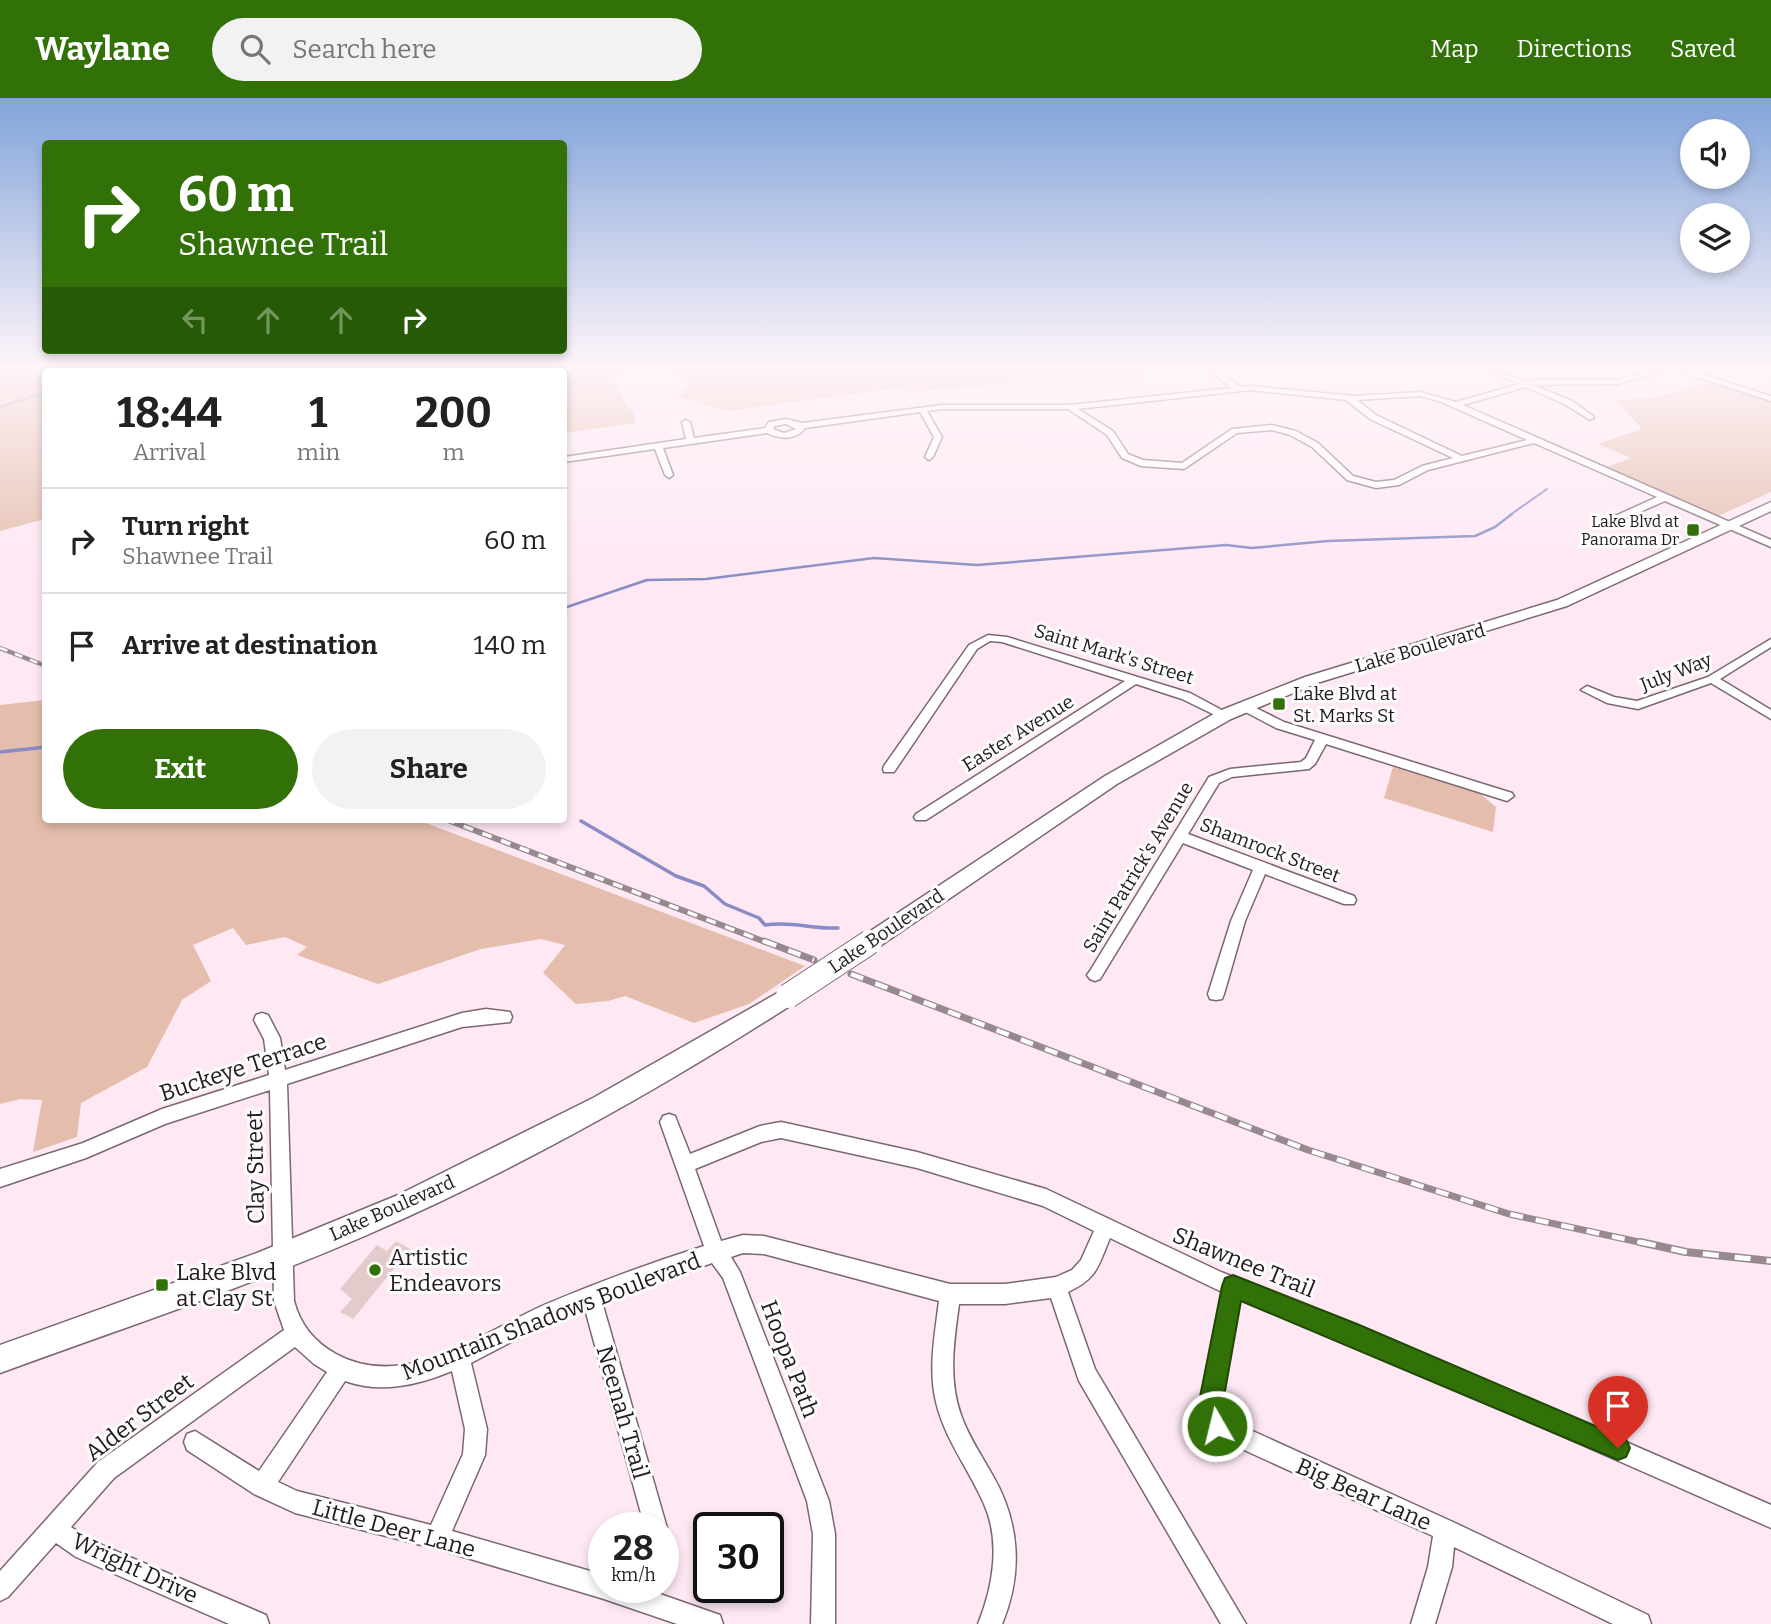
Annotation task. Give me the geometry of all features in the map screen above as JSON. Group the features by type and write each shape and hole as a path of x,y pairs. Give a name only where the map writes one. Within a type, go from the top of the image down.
{"main road":[{"name":"Lake Boulevard","path":"0,1359 281,1256 406,1204 517,1150 690,1057 788,996 1111,780 1224,715 1311,680 1539,611 1622,578 1771,506"}],"street":[{"path":"690,436 691,441"},
{"path":"567,460 725,436"},
{"path":"929,457 937,445 938,436"},
{"path":"1112,436 1125,456 1160,466 1184,466 1229,436"},
{"path":"1299,436 1322,450 1350,478 1368,484 1396,483 1425,468 1535,440"},
{"path":"1414,436 1461,459"},
{"path":"1526,436 1771,544"},
{"path":"658,446 669,475"},
{"path":"1607,523 1665,497"},
{"name":"Saint Mark's Street","path":"890,769 973,647 988,638 1003,639 1192,698 1224,715"},
{"name":"July Way","path":"1587,690 1611,700 1638,705 1712,679 1771,642"},
{"path":"1712,679 1771,715"},
{"name":"Easter Avenue","path":"921,817 1134,680"},
{"path":"1244,706 1280,726 1507,796"},
{"name":"Saint Patrick's Avenue","path":"1095,975 1214,780 1230,773 1304,766 1311,761 1322,739"},
{"name":"Shamrock Street","path":"1178,836 1349,900"},
{"path":"1216,994 1224,959 1261,868"},
{"name":"Buckeye Terrace","path":"0,1178 86,1150 162,1116 278,1078 462,1020 486,1016 504,1017"},
{"name":"Clay Street","path":"262,1020 272,1038 278,1078 281,1256"},
{"name":"Hoopa Path","path":"669,1122 716,1252 730,1272 818,1501 824,1534 823,1624"},
{"name":"Shawnee Trail","path":"685,1165 760,1134 782,1130 917,1160 1016,1187 1054,1201 1105,1228 1233,1286 1391,1350 1771,1517"},
{"path":"1105,1228 1088,1268 1079,1277 1057,1287 1086,1374 1234,1624"},
{"name":"Mountain Shadows Boulevard","path":"281,1256 284,1301 296,1334 305,1346 341,1371 371,1377 402,1377 459,1357 548,1313 716,1252 753,1243 950,1294 1005,1294 1057,1287"},
{"name":"Big Bear Lane","path":"1233,1286 1211,1402 1217,1426 1445,1530 1639,1624"},
{"path":"950,1294 944,1344 945,1398 953,1425 993,1499 1004,1546 1004,1574 989,1624"},
{"name":"Neenah Trail","path":"590,1297 651,1512"},
{"name":"Alder Street","path":"0,1589 106,1470 296,1334"},
{"path":"437,1538 466,1479 474,1455 476,1429 459,1357"},
{"path":"262,1486 341,1371"},
{"name":"Little Deer Lane","path":"195,1442 262,1486 295,1502 437,1538 588,1582"},
{"name":"Wright Drive","path":"53,1528 84,1549 257,1624"},
{"path":"1423,1624 1440,1567 1445,1530"},
{"name":"Little Deer Lane","path":"665,1603 711,1624"}],"shaded area":[{"path":"0,436 42,436 42,520 0,531"},
{"path":"1621,436 1771,436 1771,492 1718,516 1607,467 1631,458 1598,444"},
{"path":"42,700 42,823 426,823 805,966 749,1004 694,1023 625,996 608,1001 576,1004 543,973 565,945 541,939 481,949 378,984 297,955 307,947 285,937 246,945 233,928 193,945 211,981 182,1000 147,1067 81,1103 77,1137 33,1152 42,1100 20,1099 0,1104 0,705"},
{"path":"1393,767 1478,792 1496,807 1493,832 1384,798"}],"building":[{"name":"Artistic Endeavors","path":"396,1241 410,1249 353,1319 340,1312 352,1299 340,1289 377,1245 387,1251"}],"waterway":[{"path":"1510,515 1547,489"},
{"path":"567,607 647,580 706,579 874,558 977,565 1226,545 1252,548 1328,541 1475,536 1495,527 1512,514"},
{"path":"0,752 42,747"},
{"path":"581,821 676,876 704,886 725,904 759,918 765,925 838,928"}],"railway":[{"path":"0,648 42,664"},
{"path":"455,823 768,943"},
{"path":"764,941 814,960"},
{"path":"851,974 1308,1150 1509,1214 1648,1244"},
{"path":"1640,1242 1686,1252 1771,1261"}],"place":[{"name":"Lake Blvd at Panorama Dr","path":"1693,530"},
{"name":"Lake Blvd at St. Marks St","path":"1279,704"},
{"name":"Artistic Endeavors","path":"375,1270"},
{"name":"Lake Blvd at Clay St","path":"162,1285"}],"route":[{"path":"1217,1426 1212,1415 1211,1402 1233,1286 1349,1332 1618,1448"}]}
